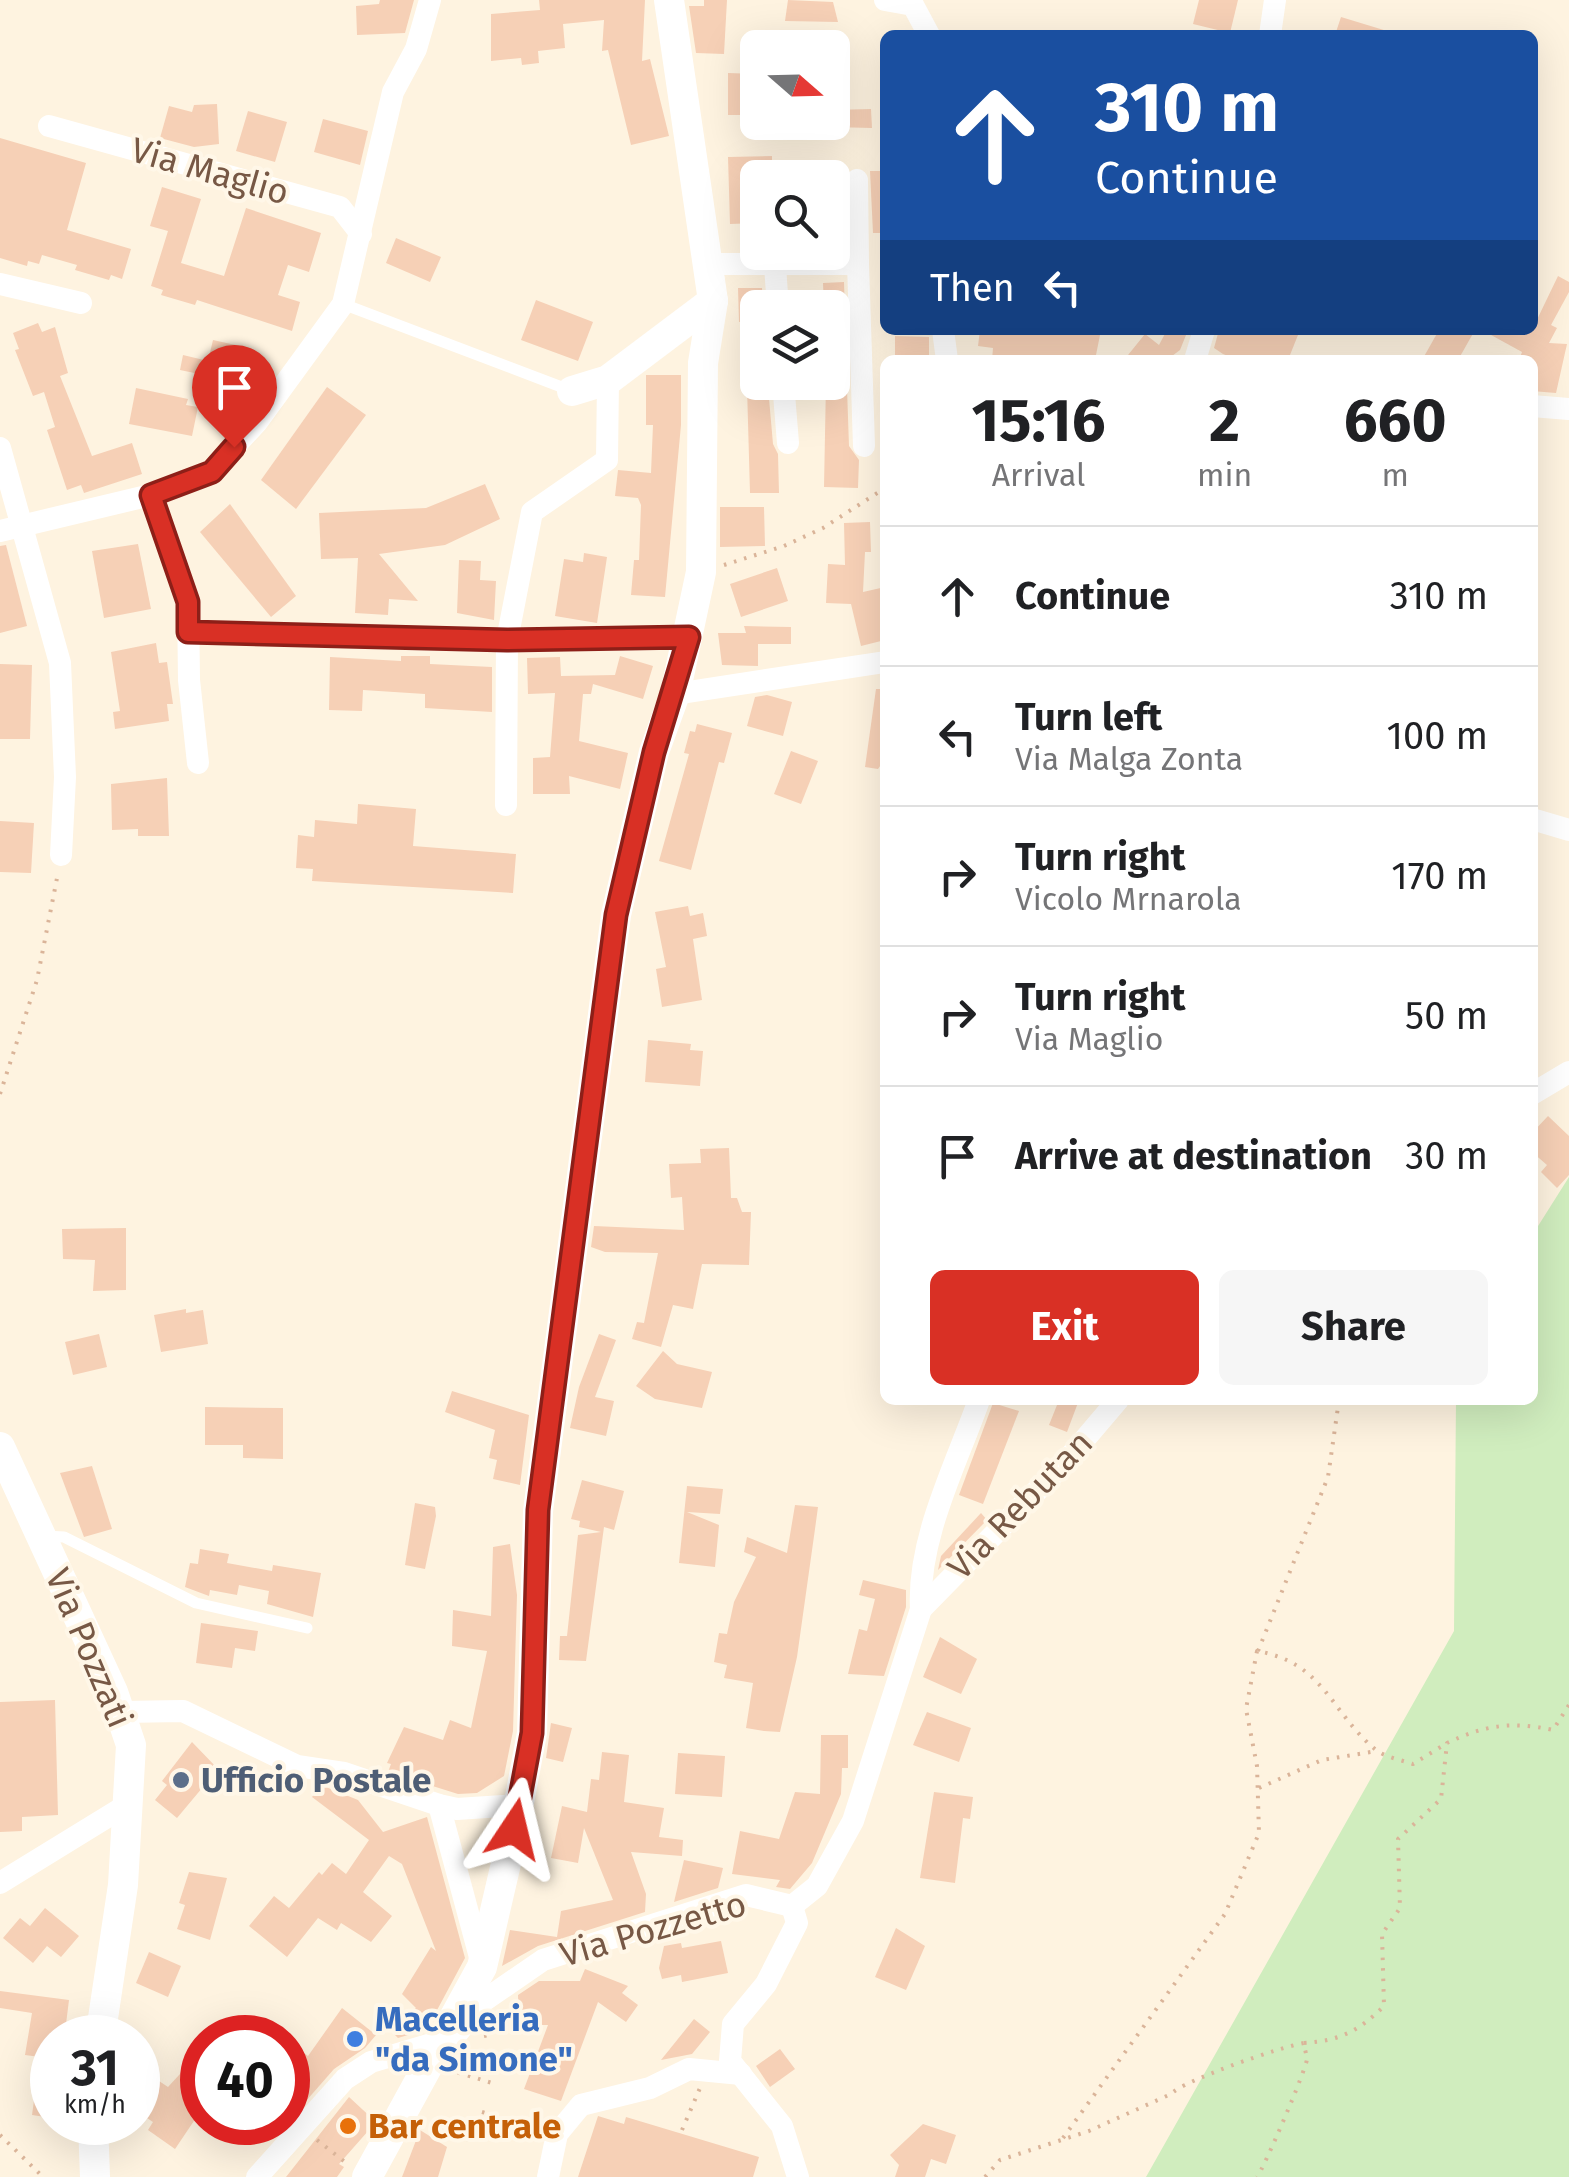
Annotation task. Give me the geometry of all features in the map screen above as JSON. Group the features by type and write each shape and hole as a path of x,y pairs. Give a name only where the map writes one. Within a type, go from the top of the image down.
{"street":[{"path":"0,531 151,495 212,472 256,422 343,304 394,92 416,49 430,0 445,0"},
{"path":"360,2172 417,2084 482,1966 532,1733 538,1510 616,915 654,752 675,694 701,572 703,363 713,300 669,0"},
{"path":"886,0 914,2 927,30"},
{"path":"1271,30 1275,0"},
{"name":"Via Maglio","path":"48,126 340,208 360,234"},
{"path":"856,180 864,446"},
{"path":"708,264 740,265"},
{"path":"850,264 858,264"},
{"path":"0,284 81,303"},
{"path":"572,391 608,380 713,300"},
{"path":"506,805 507,640 532,512 607,460 608,380"},
{"path":"785,400 788,443"},
{"path":"1538,406 1569,409"},
{"path":"0,448 60,662 65,778 60,855"},
{"path":"151,495 188,602 198,763"},
{"path":"188,632 507,640 689,637"},
{"path":"675,694 880,663"},
{"path":"1538,821 1569,830"},
{"path":"1538,1090 1569,1072"},
{"name":"Via Pozzetto","path":"417,2084 482,2002 543,1960 746,1895 792,1906 817,1886 853,1821 920,1609 919,1579 977,1405"},
{"name":"Via Rebutan","path":"920,1609 1067,1460 1114,1405"},
{"name":"Via Pozzati","path":"0,1447 121,1712 131,1745 130,1803 103,2015"},
{"path":"121,1712 183,1712 297,1766 344,1773 439,1806 457,1810 516,1805"},
{"path":"0,1883 130,1803"},
{"path":"439,1806 482,1966"},
{"path":"792,1906 797,1924 766,1984 733,2024 730,2061 782,2126 798,2177"},
{"path":"310,2118 345,2079 371,2062 438,2042"},
{"path":"548,2177 556,2134 581,2105 650,2088 689,2068 741,2074"},
{"path":"94,2145 95,2177"},
{"path":"257,2177 286,2145"}],"lane":[{"path":"343,304 572,391"},
{"path":"41,1536 64,1537 196,1602 307,1628"}],"path":[{"path":"701,572 784,546 823,528 880,491"},
{"path":"0,1094 37,980 60,855"},
{"path":"1063,2138 1225,1914 1259,1833 1258,1789 1246,1709 1258,1652 1328,1477 1338,1405"},
{"path":"1258,1652 1285,1656 1319,1681 1377,1751"},
{"path":"1258,1789 1322,1760 1377,1751 1412,1764 1447,1742 1488,1725 1521,1722 1554,1730 1569,1705"},
{"path":"985,2177 1000,2160 1088,2131 1172,2094 1178,2086 1200,2081 1268,2050 1331,2041 1362,2029 1384,2006 1382,1934 1400,1908 1398,1839 1441,1799 1447,1742"},
{"path":"1257,2177 1267,2164 1279,2122 1308,2058 1304,2044"},
{"path":"456,2072 492,2083"},
{"path":"682,2130 704,2081"},
{"path":"482,2112 556,2134"},
{"path":"436,2130 472,2141"},
{"path":"310,2135 360,2172"},
{"path":"0,2136 43,2177"}],"green space":[{"path":"1569,1177 1569,2177 1146,2177 1454,1631 1456,1405 1538,1405 1538,1226"}],"building":[{"path":"380,0 414,0 405,33 357,35 356,6 379,4"},
{"path":"539,0 645,0 642,61 650,59 669,136 631,145 608,50 602,51 604,20 563,24 565,48 538,51 539,63 522,65 521,58 491,61 491,14 540,10"},
{"path":"704,0 727,0 724,54 696,53 689,6 704,6"},
{"path":"788,0 833,2 838,22 785,21"},
{"path":"1199,0 1238,0 1231,30 1193,24"},
{"path":"1341,17 1384,30 1337,30"},
{"path":"728,73 740,73 740,115 728,115"},
{"path":"217,104 219,144 194,147 160,138 169,106 192,112 194,105"},
{"path":"871,109 872,128 850,127 850,110"},
{"path":"248,111 287,122 275,162 236,151"},
{"path":"323,119 368,131 360,165 314,152"},
{"path":"0,138 86,163 67,230 131,249 122,279 111,275 109,280 75,270 77,265 42,255 39,264 28,261 27,266 0,258"},
{"path":"772,156 772,160 740,160 740,224 730,224 728,157"},
{"path":"870,171 880,171 880,233 873,233"},
{"path":"162,187 201,199 181,263 224,276 246,208 321,233 309,272 288,265 278,295 300,302 292,331 197,300 195,305 161,295 163,290 151,286 168,231 150,226"},
{"path":"396,238 441,257 430,282 386,263"},
{"path":"1558,276 1569,282 1569,292 1551,325 1557,328 1549,343 1567,344 1556,393 1538,392 1538,355 1521,355 1522,352 1491,335 1538,335 1538,318"},
{"path":"844,282 844,290 823,290 823,283"},
{"path":"738,288 762,288 740,290 739,322"},
{"path":"536,300 593,322 578,361 521,340"},
{"path":"38,323 42,332 55,327 68,373 60,376 92,456 132,443 142,474 84,493 81,485 67,490 47,430 55,427 44,392 33,396 15,350 19,349 13,333"},
{"path":"979,335 1100,335 1096,355 992,355 993,348 978,346"},
{"path":"1144,335 1159,345 1164,335 1186,335 1173,355 1128,355"},
{"path":"1218,335 1298,335 1290,355 1226,355 1214,348"},
{"path":"1436,335 1472,335 1461,355 1425,355"},
{"path":"895,336 929,337 929,355 895,355"},
{"path":"213,340 249,348 242,383 180,370 183,355 208,361"},
{"path":"646,375 681,375 681,425 665,597 631,595 634,560 639,560 641,505 638,498 615,496 618,470 651,473 653,425 646,425"},
{"path":"327,387 366,415 296,509 261,480"},
{"path":"136,388 188,399 186,405 198,407 192,436 129,424"},
{"path":"747,400 769,400 773,444 778,454 779,493 750,493"},
{"path":"826,400 847,400 849,446 859,460 858,488 824,487"},
{"path":"485,484 500,519 445,545 379,554 418,601 389,599 388,615 355,613 358,558 321,559 319,513 426,508"},
{"path":"230,504 296,596 271,617 200,532"},
{"path":"720,507 764,507 765,546 720,547"},
{"path":"870,522 871,552 865,552 863,592 880,588 880,641 861,646 851,604 826,603 828,564 845,565 844,523"},
{"path":"138,544 151,609 104,618 92,551"},
{"path":"6,545 27,626 0,633 0,546"},
{"path":"584,553 607,557 597,623 555,616 564,559 583,562"},
{"path":"459,560 481,561 480,580 496,581 494,620 457,613"},
{"path":"777,568 788,601 741,617 730,584"},
{"path":"744,626 791,627 791,644 758,644 758,666 722,665 718,633 746,633"},
{"path":"156,643 159,663 167,662 173,704 167,704 169,721 115,729 113,712 120,711 111,652"},
{"path":"401,656 430,656 430,664 492,667 492,712 425,708 425,694 363,690 362,711 329,710 330,657 401,661"},
{"path":"620,656 653,666 643,699 593,684 591,694 583,694 579,741 628,753 620,789 569,776 570,794 533,794 533,758 550,757 555,693 528,694 527,658 560,657 561,676 615,675"},
{"path":"0,664 32,665 30,739 0,739"},
{"path":"876,689 880,689 880,766 865,767"},
{"path":"767,695 792,702 783,736 747,726 755,697"},
{"path":"697,724 732,733 724,763 719,762 691,870 659,861 689,754 684,753 690,731 695,732"},
{"path":"791,751 818,761 801,804 774,794"},
{"path":"167,778 169,836 138,836 138,829 112,830 111,784"},
{"path":"358,804 416,809 413,846 516,854 513,893 312,881 313,869 296,868 298,835 314,837 315,820 357,824"},
{"path":"0,821 34,823 31,873 0,872"},
{"path":"688,906 690,916 703,913 707,936 693,939 702,1000 662,1007 656,969 666,967 655,912"},
{"path":"648,1040 691,1044 690,1050 703,1051 700,1086 645,1082"},
{"path":"1548,1116 1569,1136 1569,1175 1557,1188 1541,1172 1547,1165 1538,1157 1538,1127"},
{"path":"729,1148 731,1198 737,1198 742,1212 751,1212 749,1265 702,1264 693,1309 673,1305 661,1347 632,1339 637,1322 644,1323 658,1253 605,1252 591,1247 594,1226 684,1230 682,1197 671,1198 669,1164 701,1163 700,1149"},
{"path":"126,1228 126,1290 93,1291 95,1260 63,1259 62,1229"},
{"path":"186,1309 186,1313 203,1310 208,1344 161,1352 154,1315"},
{"path":"99,1334 107,1367 73,1375 65,1342"},
{"path":"599,1334 616,1340 595,1397 614,1401 606,1436 570,1428 579,1387"},
{"path":"663,1351 677,1364 712,1372 702,1408 655,1399 636,1386"},
{"path":"452,1391 529,1415 520,1485 493,1479 497,1460 489,1458 495,1430 445,1412"},
{"path":"992,1405 1019,1411 983,1504 959,1495"},
{"path":"1057,1405 1077,1405 1067,1432 1049,1425"},
{"path":"205,1407 283,1408 283,1459 243,1458 243,1445 205,1445"},
{"path":"92,1466 112,1529 84,1537 60,1473"},
{"path":"582,1480 624,1491 614,1530 604,1527 586,1661 559,1660 560,1636 567,1636 578,1535 601,1532 579,1527 580,1521 571,1519"},
{"path":"687,1486 723,1489 720,1514 687,1512 719,1525 715,1567 679,1563"},
{"path":"415,1503 435,1507 425,1569 405,1565"},
{"path":"795,1505 818,1507 797,1657 780,1732 746,1728 753,1683 724,1678 727,1665 714,1662 719,1633 727,1634 734,1602 756,1557 744,1552 747,1537 787,1553"},
{"path":"981,1513 987,1520 938,1570 941,1556"},
{"path":"510,1544 517,1595 513,1731 504,1776 477,1793 458,1794 388,1772 391,1764 387,1763 404,1727 443,1740 450,1720 471,1728 487,1651 452,1646 453,1610 491,1616 493,1547"},
{"path":"200,1549 229,1554 227,1563 272,1571 273,1565 321,1573 313,1617 267,1604 269,1591 239,1585 237,1595 210,1590 209,1596 185,1587 190,1563 198,1564"},
{"path":"863,1580 906,1590 906,1607 884,1676 848,1674 859,1629 867,1631 875,1599 859,1595"},
{"path":"201,1623 258,1631 255,1651 235,1648 232,1668 196,1663"},
{"path":"940,1637 977,1659 961,1694 923,1677"},
{"path":"55,1700 58,1815 22,1817 22,1831 0,1832 0,1702"},
{"path":"927,1712 971,1728 959,1762 913,1745"},
{"path":"551,1723 572,1728 563,1762 546,1758"},
{"path":"821,1735 848,1735 848,1768 842,1768 841,1794 812,1863 790,1889 776,1887 780,1880 732,1874 740,1831 779,1839 795,1792 820,1794"},
{"name":"Ufficio Postale","path":"192,1742 218,1769 177,1818 155,1800 167,1785 162,1781"},
{"path":"602,1752 629,1755 624,1802 664,1808 659,1837 683,1840 682,1856 631,1852 646,1894 645,1912 538,1946 502,1966 510,1930 557,1937 561,1911 613,1900 584,1828 578,1863 551,1858 562,1806 587,1812 591,1779 599,1780"},
{"path":"678,1753 725,1756 722,1797 675,1794"},
{"path":"321,1785 358,1800 383,1832 427,1817 465,1958 436,2012 408,2035 398,2038 390,2030 416,2008 402,1994 431,1947 436,1951 402,1864 389,1856 363,1892 392,1916 371,1942 341,1923 337,1930 318,1918 287,1957 249,1926 274,1896 289,1908 319,1872 322,1875 332,1863 346,1874 369,1840 312,1797"},
{"path":"934,1792 973,1797 970,1819 963,1818 955,1883 920,1878"},
{"path":"684,1860 723,1868 718,1888 674,1902"},
{"path":"189,1872 227,1878 210,1940 177,1929 185,1905 179,1903"},
{"path":"45,1908 79,1936 61,1957 47,1946 33,1963 3,1938 20,1918 30,1926"},
{"path":"896,1928 925,1946 906,1990 875,1977"},
{"path":"721,1941 728,1973 682,1982 681,1975 662,1979 659,1968 664,1946 681,1943 682,1948"},
{"path":"149,1952 181,1966 168,1997 136,1983"},
{"path":"585,1969 628,1986 622,1993 638,2005 626,2022 598,2002 561,2101 524,2089 548,2025 519,2025 518,1995 539,1981 580,1981"},
{"path":"0,1991 69,2000 67,2015 32,2015 0,2008"},
{"path":"342,2008 376,2035 365,2048 334,2069 310,2096 310,2053"},
{"path":"694,2019 710,2032 692,2054 661,2060"},
{"path":"30,2025 30,2056 25,2055"},
{"path":"780,2049 795,2069 770,2087 756,2066"},
{"path":"180,2074 180,2142 175,2149 160,2138 160,2082 168,2087"},
{"path":"349,2097 376,2122 339,2164 344,2167 337,2177 286,2177"},
{"path":"598,2116 624,2124 626,2117 759,2157 753,2177 578,2177"},
{"path":"923,2124 956,2135 946,2164 931,2159 925,2177 895,2177 899,2165 890,2155"},
{"path":"420,2130 447,2147 438,2177 402,2177"}],"place":[{"name":"Ufficio Postale","path":"181,1780"},
{"name":"Macelleria \"da Simone\"","path":"355,2039"},
{"name":"Bar centrale","path":"348,2126"}],"route":[{"path":"234,447 212,472 151,495 188,602 188,632 507,640 689,637 675,694 654,752 616,915 538,1510 532,1733 514,1829"}]}
